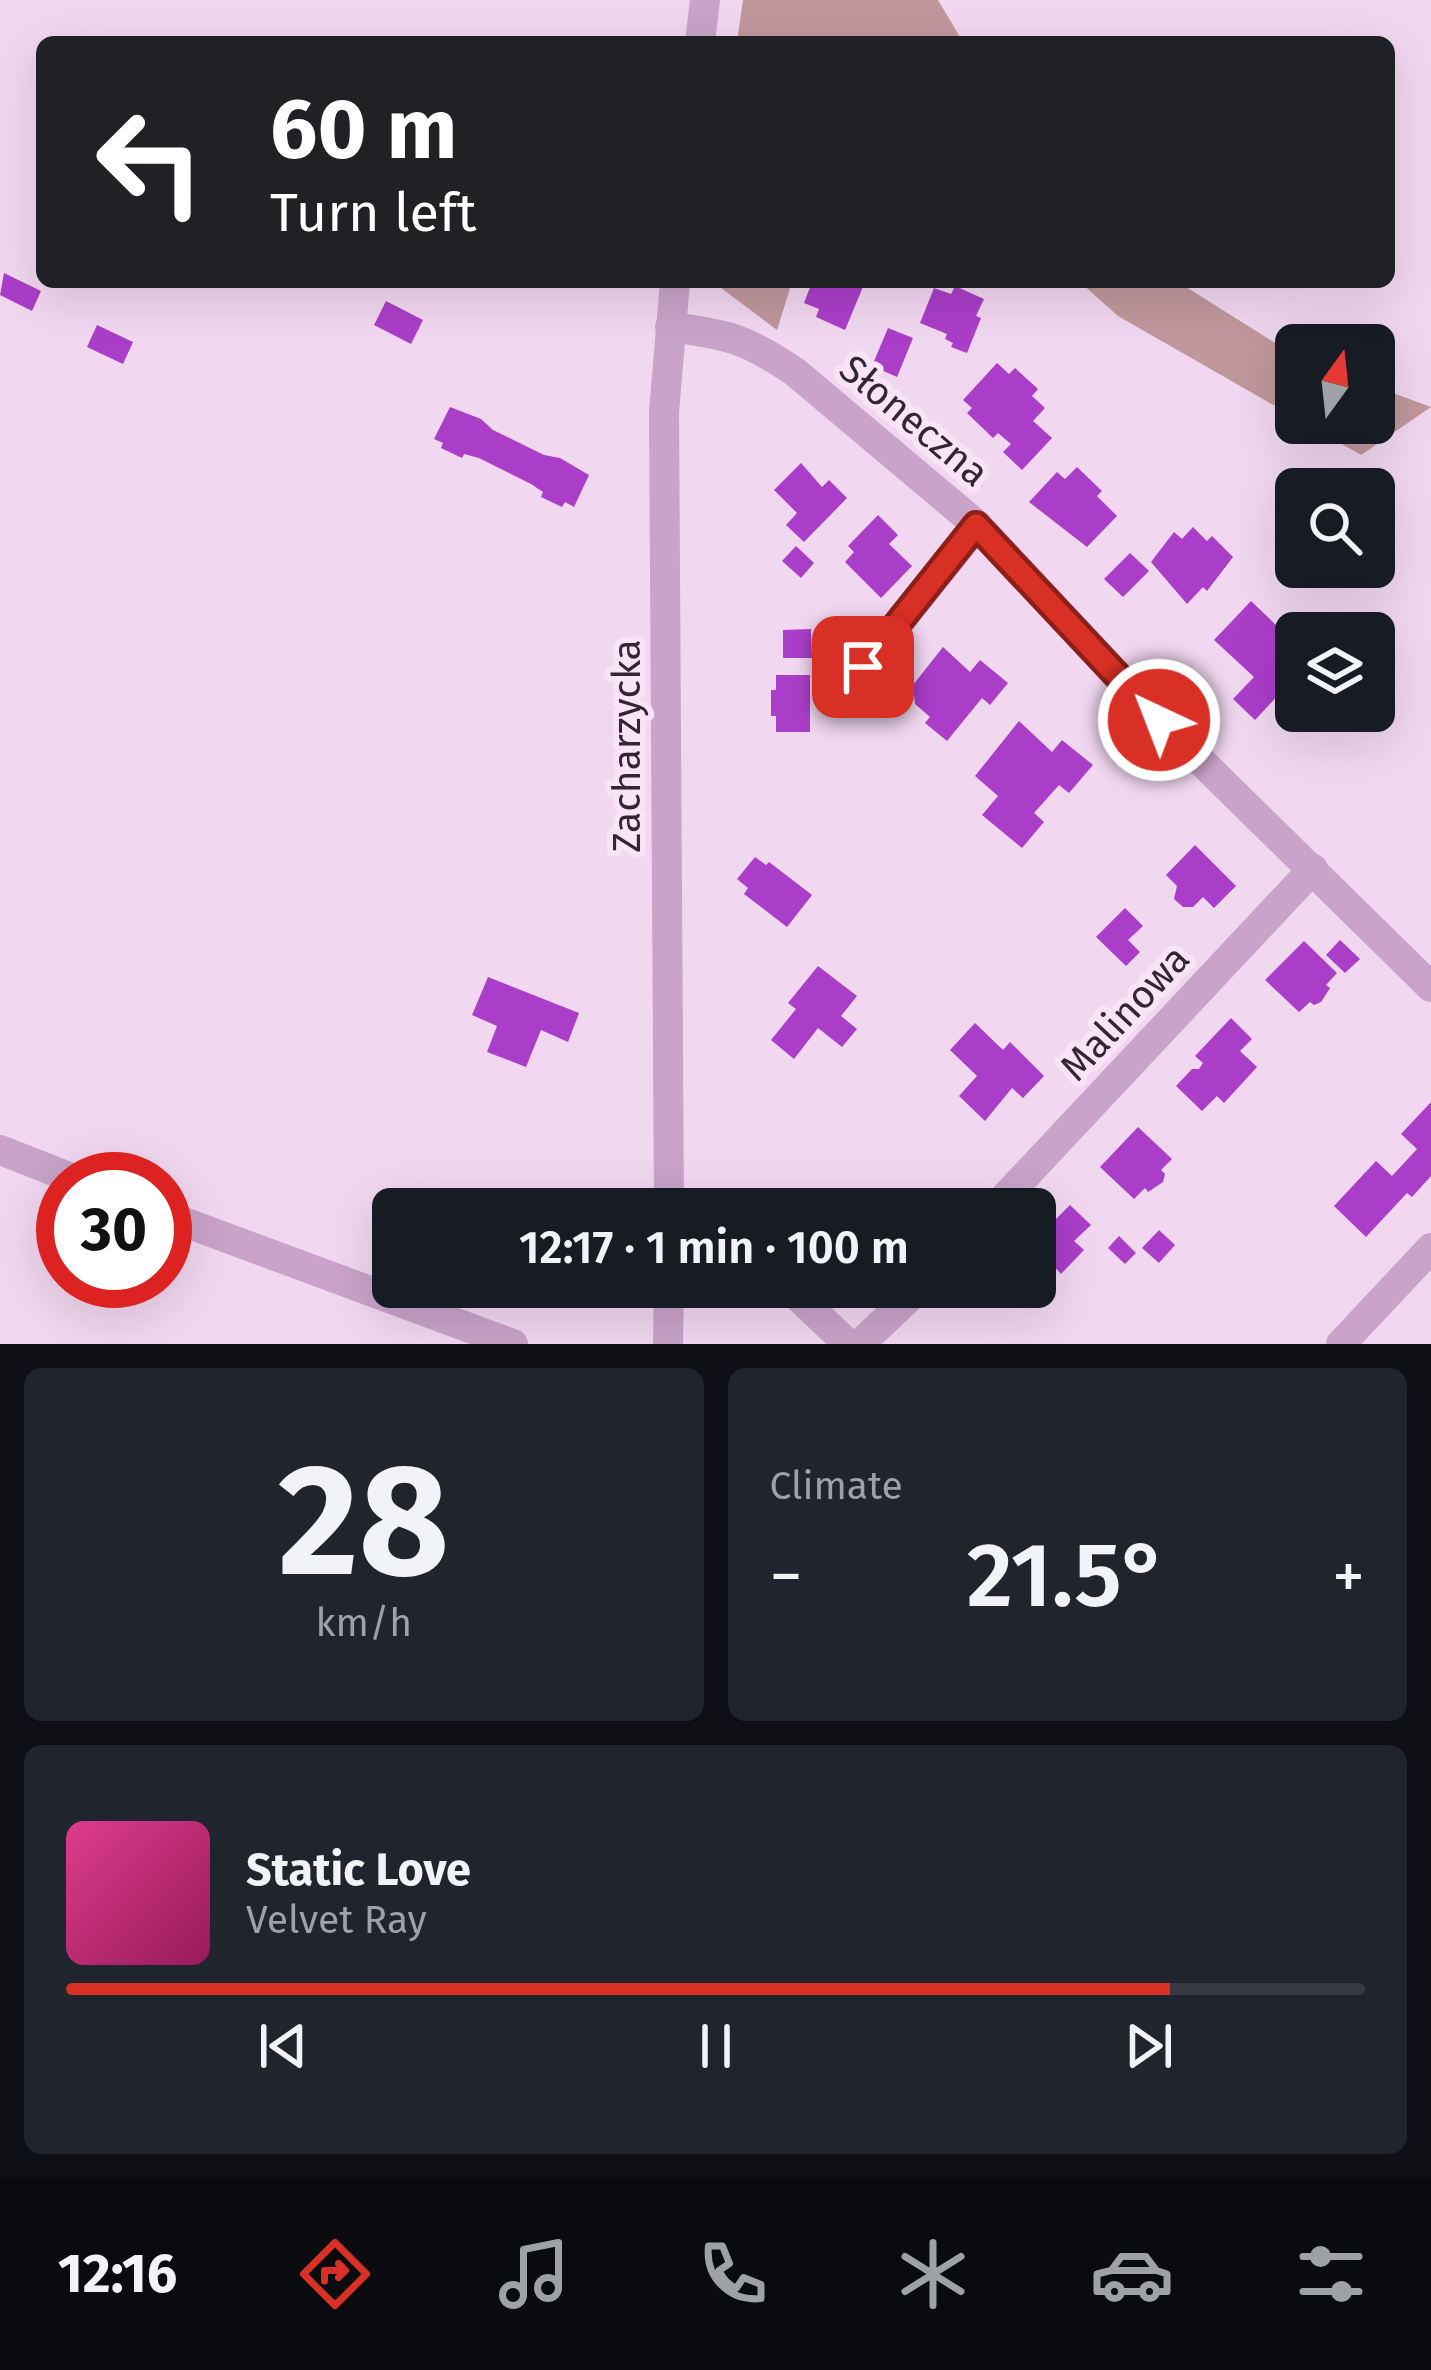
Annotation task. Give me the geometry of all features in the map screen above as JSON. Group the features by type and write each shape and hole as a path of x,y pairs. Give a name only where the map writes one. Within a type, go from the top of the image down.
{"street":[{"path":"701,36 705,0"},
{"name":"Zacharzycka","path":"669,1188 664,412 674,288"},
{"name":"Słoneczna","path":"670,327 740,338 765,351 976,525 1159,720 1431,987"},
{"path":"863,667 976,525"},
{"name":"Malinowa","path":"1014,1188 1313,869"},
{"path":"0,1150 36,1164"},
{"path":"192,1225 513,1344"},
{"path":"1341,1344 1431,1248"},
{"path":"668,1344 669,1308"},
{"path":"810,1308 848,1344"},
{"path":"860,1344 898,1308"}],"shaded area":[{"path":"743,0 938,0 959,36 738,36"},
{"path":"721,288 790,288 777,330"},
{"path":"1087,288 1188,288 1275,343 1275,406 1118,316"},
{"path":"1395,394 1431,407 1395,432"},
{"path":"1342,444 1377,444 1361,455"}],"building":[{"path":"4,273 41,291 32,311 0,295"},
{"path":"810,288 862,288 845,330 816,317 819,309 804,303"},
{"path":"934,288 951,294 959,288 984,299 967,353 951,347 947,334 920,323"},
{"path":"386,301 423,320 411,344 374,325"},
{"path":"97,325 133,342 123,364 87,347"},
{"path":"888,328 913,338 897,377 872,366"},
{"path":"997,363 1009,374 1015,368 1038,389 1032,396 1045,408 1033,421 1052,438 1022,470 1003,452 1011,444 998,433 993,438 967,413 972,408 963,400"},
{"path":"450,407 589,475 574,507 541,497 543,492 531,484 479,458 464,454 462,458 441,448 443,443 434,439"},
{"path":"801,463 822,487 829,480 847,498 804,542 786,525 797,513 774,490"},
{"path":"1077,467 1102,491 1097,496 1117,516 1087,547 1029,502 1057,472 1065,479"},
{"path":"878,515 898,535 889,544 912,566 881,598 845,562 854,552 848,546"},
{"path":"1193,527 1207,541 1212,536 1233,557 1207,591 1203,587 1187,604 1151,562 1174,532 1182,539"},
{"path":"796,546 814,563 801,578 782,561"},
{"path":"1130,553 1149,571 1123,597 1104,579"},
{"path":"1251,601 1275,624 1275,699 1255,720 1233,699 1254,677 1214,640"},
{"path":"811,629 812,658 783,658 783,630"},
{"path":"943,647 970,672 980,660 1008,683 990,705 982,698 947,741 925,723 930,717 915,704 913,685"},
{"path":"776,675 810,675 810,732 776,732 771,690 776,690"},
{"path":"1019,721 1052,752 1062,740 1093,765 1069,793 1059,785 1034,813 1044,822 1022,848 982,815 998,796 975,776"},
{"path":"1195,845 1236,886 1214,908 1203,897 1193,907 1183,907 1174,899 1177,886 1166,875"},
{"path":"755,857 766,865 769,862 812,895 787,927 744,894 748,888 737,879"},
{"path":"1125,908 1143,926 1128,940 1140,952 1126,966 1096,937"},
{"path":"1340,940 1360,959 1345,973 1326,955"},
{"path":"1304,941 1337,973 1326,985 1330,988 1321,1002 1310,1002 1299,1012 1265,980"},
{"path":"818,966 857,996 841,1016 857,1029 842,1047 818,1028 794,1059 771,1040 796,1009 788,1003"},
{"path":"488,977 579,1013 568,1042 541,1030 526,1067 487,1052 497,1026 472,1015"},
{"path":"1231,1018 1252,1039 1240,1051 1257,1067 1224,1103 1217,1096 1202,1111 1176,1086 1192,1069 1199,1069 1203,1063 1195,1056"},
{"path":"975,1023 1003,1050 1010,1042 1044,1076 1023,1098 1012,1088 985,1121 959,1096 977,1076 950,1050"},
{"path":"1431,1102 1431,1176 1412,1197 1407,1193 1366,1237 1334,1206 1376,1161 1392,1176 1417,1149 1401,1134"},
{"path":"1138,1127 1172,1159 1161,1170 1163,1182 1148,1192 1145,1188 1134,1199 1100,1167"},
{"path":"1070,1205 1091,1225 1074,1241 1084,1250 1061,1274 1056,1268 1056,1219"},
{"path":"1159,1230 1175,1245 1159,1263 1142,1248"},
{"path":"1119,1236 1136,1253 1125,1264 1108,1248"}],"route":[{"path":"863,667 976,525 1159,720"}]}
